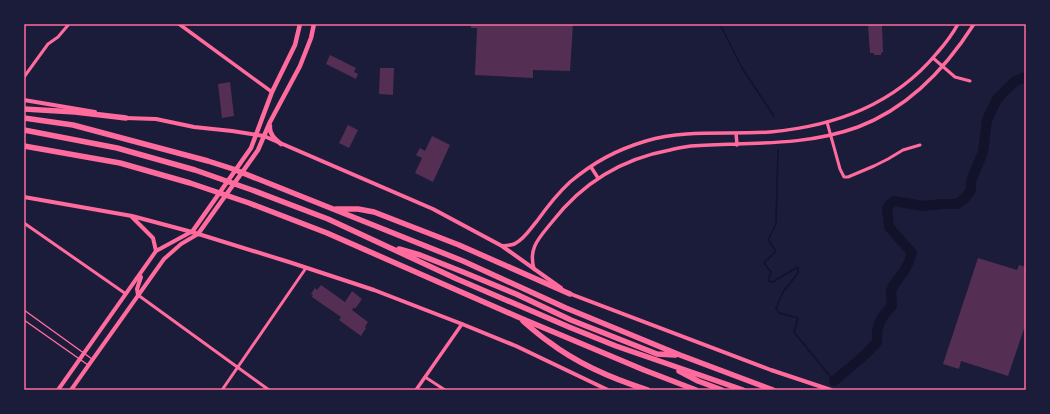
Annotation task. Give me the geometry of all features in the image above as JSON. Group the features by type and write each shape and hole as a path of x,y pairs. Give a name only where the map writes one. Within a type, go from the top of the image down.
{"highway":[{"path":"24,109 75,112 126,118"},
{"path":"24,118 73,125 208,161 233,170 464,261 566,308 680,355 773,390"},
{"path":"24,130 117,148 195,170 252,190 328,219 457,279 569,327 663,363 743,390"},
{"path":"24,146 120,163 190,182 255,205 320,230 644,370 696,390"},
{"path":"333,209 358,209 374,212 460,245 570,294"},
{"path":"384,245 420,255 516,294 570,320 657,354 680,355"},
{"path":"518,316 549,343 571,356 604,374 648,390"},
{"path":"663,363 698,381 722,390"}],"main road":[{"path":"58,390 156,251 193,231 251,148 272,92 294,45 300,24"},
{"path":"71,390 166,256 181,244 199,233 258,150 270,122 300,66 311,38 314,24"},
{"path":"24,100 126,118 156,119 194,127 264,136 433,209 502,246 570,294 771,370 831,390"},
{"path":"270,122 270,132 281,144"},
{"path":"24,197 132,216 193,231 374,290 462,324 541,357 608,390"},
{"path":"132,216 153,238 156,251"},
{"path":"138,295 137,289 143,271"}],"street":[{"path":"24,77 48,44 58,37 69,24"},
{"path":"179,24 272,92"},
{"path":"502,246 515,244 523,238 558,194 571,182 601,160 622,149 660,137 710,133 770,132 827,122 852,114 882,101 918,75 947,42 958,24"},
{"path":"535,270 531,260 532,251 536,242 569,201 598,178 632,160 690,146 785,143 831,134 859,126 898,106 923,86 942,67 974,24"},
{"path":"933,58 955,77 970,81"},
{"path":"827,122 840,170 844,177 848,177 874,166 903,150 920,145"},
{"path":"736,133 736,145"},
{"path":"591,167 598,178"},
{"path":"24,223 126,294"},
{"path":"222,390 306,268"},
{"path":"138,295 270,390"},
{"path":"416,390 462,324"},
{"path":"425,377 445,390"}],"lane":[{"path":"24,310 93,359"},
{"path":"24,320 88,365"}],"building":[{"path":"471,24 573,24 570,71 533,70 533,78 475,75 477,28 471,28"},
{"path":"868,24 882,24 883,52 881,55 874,55 874,53 870,53"},
{"path":"330,55 356,68 354,72 358,74 356,79 326,64"},
{"path":"380,68 394,68 393,95 379,94"},
{"path":"230,82 234,116 222,118 218,84"},
{"path":"348,125 358,130 349,148 339,143"},
{"path":"432,136 450,145 433,182 415,173 422,158 416,155 420,148 425,151"},
{"path":"978,258 1017,270 1019,265 1026,267 1026,323 1008,376 961,361 959,369 943,364"},
{"path":"321,285 345,302 352,291 362,299 355,309 354,307 352,310 368,322 361,336 339,320 341,317 312,297 313,295 311,294 315,288 317,290"}],"waterway":[{"path":"720,24 742,68 774,116"},
{"path":"834,381 865,355 877,342 877,332 880,322 884,314 892,306 891,291 909,262 912,253 889,227 887,209 889,205 894,201 923,206 957,204 965,198 971,190 971,181 983,152 987,120 997,99 1015,81 1026,77"},
{"path":"778,150 776,224 768,240 776,251 764,263 771,272 768,281 772,282 798,267 798,273 783,292 776,308 779,313 798,318 794,332 834,381"}]}
